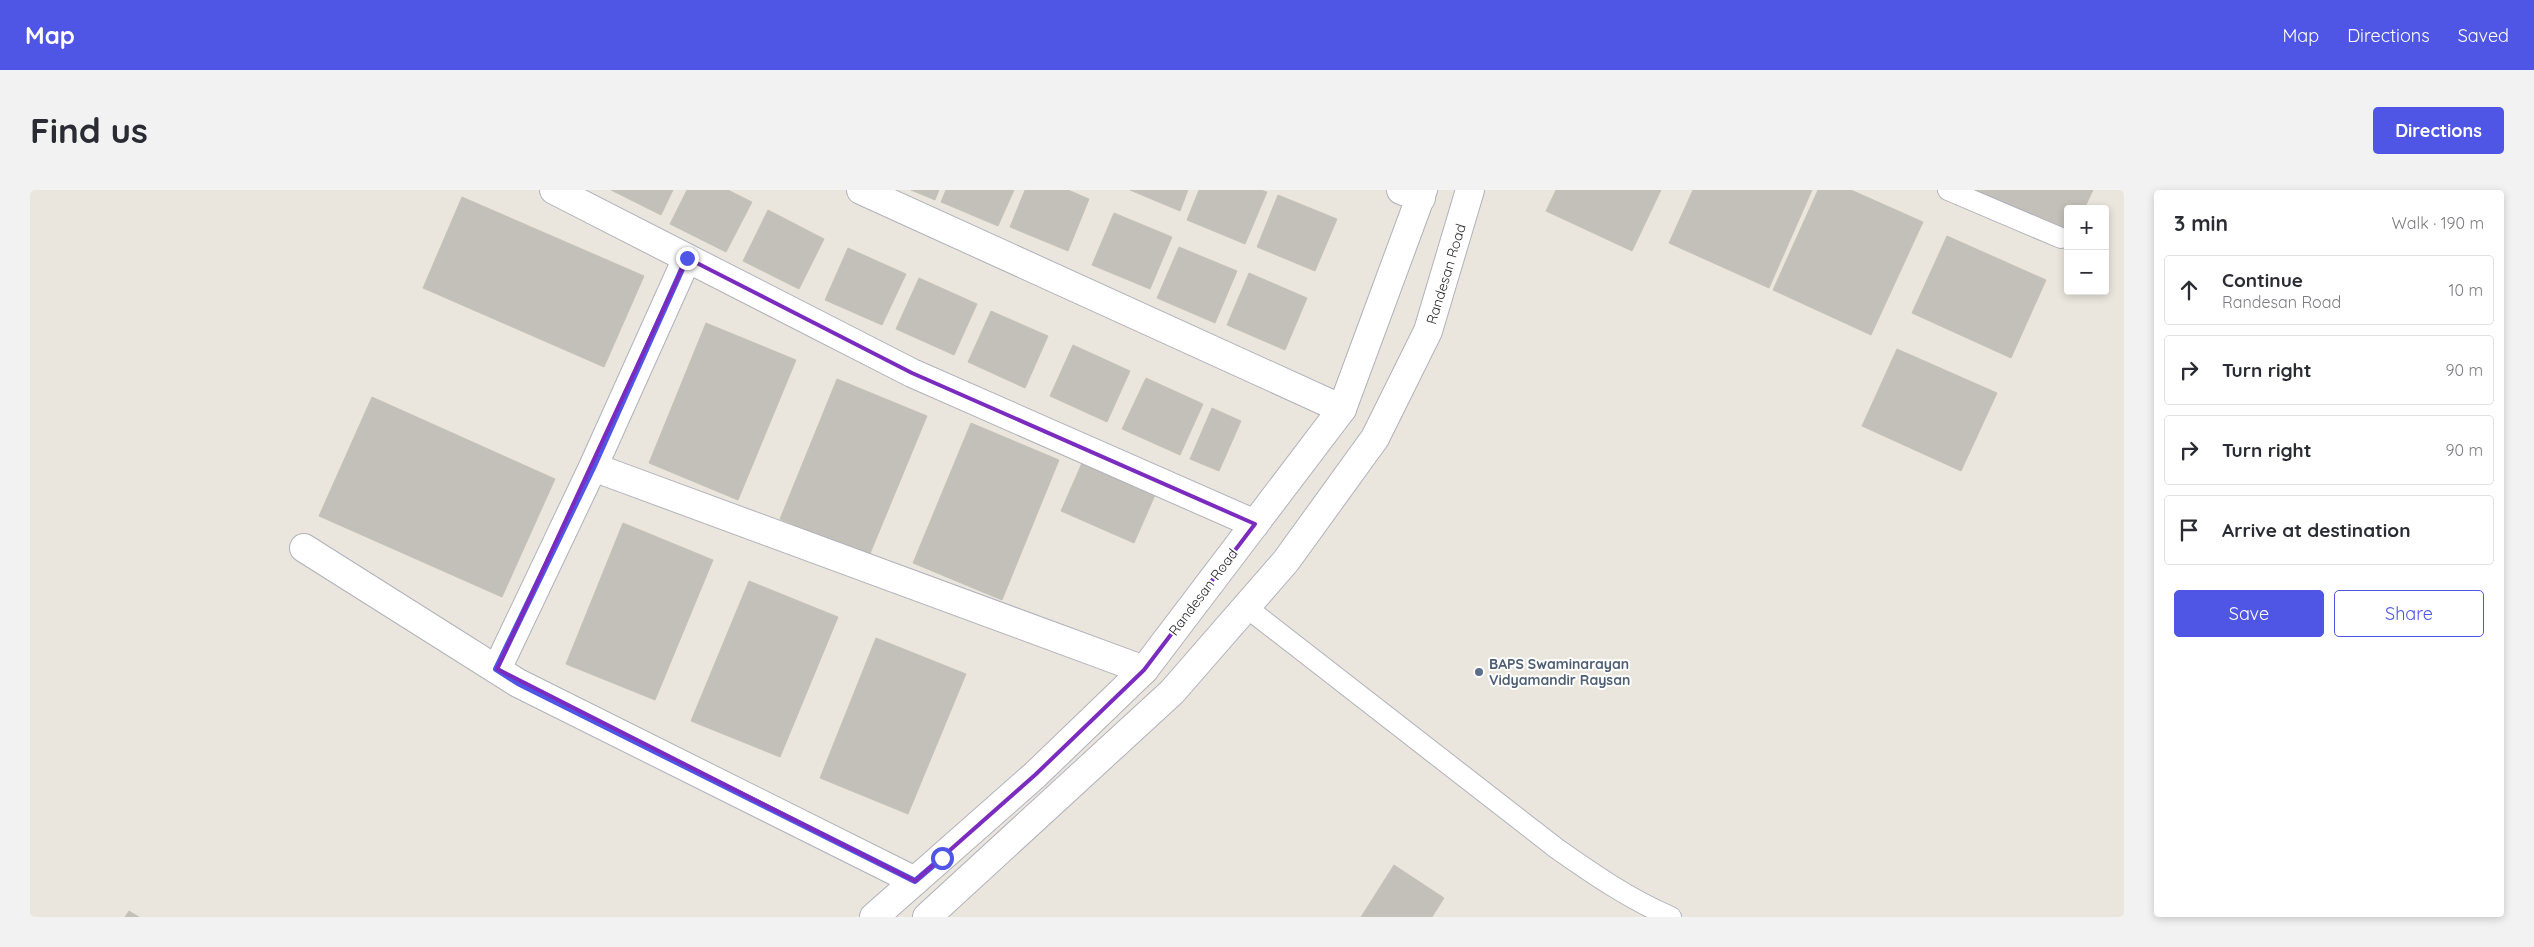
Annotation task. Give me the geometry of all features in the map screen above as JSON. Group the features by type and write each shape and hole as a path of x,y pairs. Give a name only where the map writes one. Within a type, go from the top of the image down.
{"street":[{"path":"554,190 912,373 1255,524"},
{"name":"Randesan Road","path":"927,917 1172,692 1286,561 1375,438 1428,331 1470,190"},
{"path":"873,193 1342,409"},
{"name":"Randesan Road","path":"874,917 1035,775 1144,670 1342,409 1415,193"},
{"path":"496,669 593,468 687,258"},
{"path":"593,468 1144,670"},
{"path":"304,548 518,683 915,881"}],"lane":[{"path":"1948,190 2061,238"},
{"path":"1246,607 1556,848 1605,882 1645,906 1671,917"}],"highlighted area":[{"path":"687,258 912,373 1255,524 1144,670 1035,775 915,881 497,669"}],"building":[{"path":"611,190 673,190 661,215"},
{"path":"687,190 728,190 752,202 726,252 670,224"},
{"path":"911,190 939,190 935,200"},
{"path":"946,190 1014,190 998,226 941,202"},
{"path":"1025,190 1068,190 1089,199 1068,251 1010,227"},
{"path":"1130,190 1188,190 1180,211"},
{"path":"1199,190 1261,190 1267,192 1245,244 1187,220"},
{"path":"1556,190 1661,190 1632,251 1546,211"},
{"path":"1693,190 1812,190 1769,288 1669,243"},
{"path":"1818,190 1851,190 1923,222 1871,335 1773,290"},
{"path":"1973,190 2093,190 2086,205 2064,205 2064,233"},
{"path":"1278,195 1337,219 1315,271 1257,247"},
{"path":"462,197 644,276 604,367 423,288"},
{"path":"768,210 824,239 799,289 743,261"},
{"path":"1114,213 1172,237 1150,289 1092,265"},
{"path":"1947,236 2046,280 2011,358 1912,313"},
{"path":"1179,247 1237,271 1215,323 1157,298"},
{"path":"848,248 906,274 882,325 825,300"},
{"path":"1249,273 1307,298 1285,350 1227,325"},
{"path":"919,278 977,304 954,355 896,329"},
{"path":"991,311 1048,336 1025,388 968,362"},
{"path":"706,323 796,360 738,500 649,463"},
{"path":"1073,345 1130,371 1107,422 1050,396"},
{"path":"1897,349 1997,393 1961,471 1862,426"},
{"path":"1146,378 1203,404 1180,455 1122,429"},
{"path":"837,379 927,416 869,556 780,519"},
{"path":"372,397 555,479 502,597 319,516"},
{"path":"1212,408 1241,421 1219,471 1190,459"},
{"path":"971,423 1059,460 1002,600 913,563"},
{"path":"1082,463 1155,495 1134,543 1061,511"},
{"path":"623,523 713,560 655,700 566,664"},
{"path":"749,581 838,617 780,757 691,721"},
{"path":"876,638 966,674 908,814 820,778"},
{"path":"1394,865 1444,898 1432,917 1361,917"},
{"path":"129,911 139,917 125,917"}],"place":[{"name":"BAPS Swaminarayan Vidyamandir Raysan","path":"1479,672"}],"route":[{"path":"687,258 593,468 496,669 518,683 915,881 942,858"}]}
